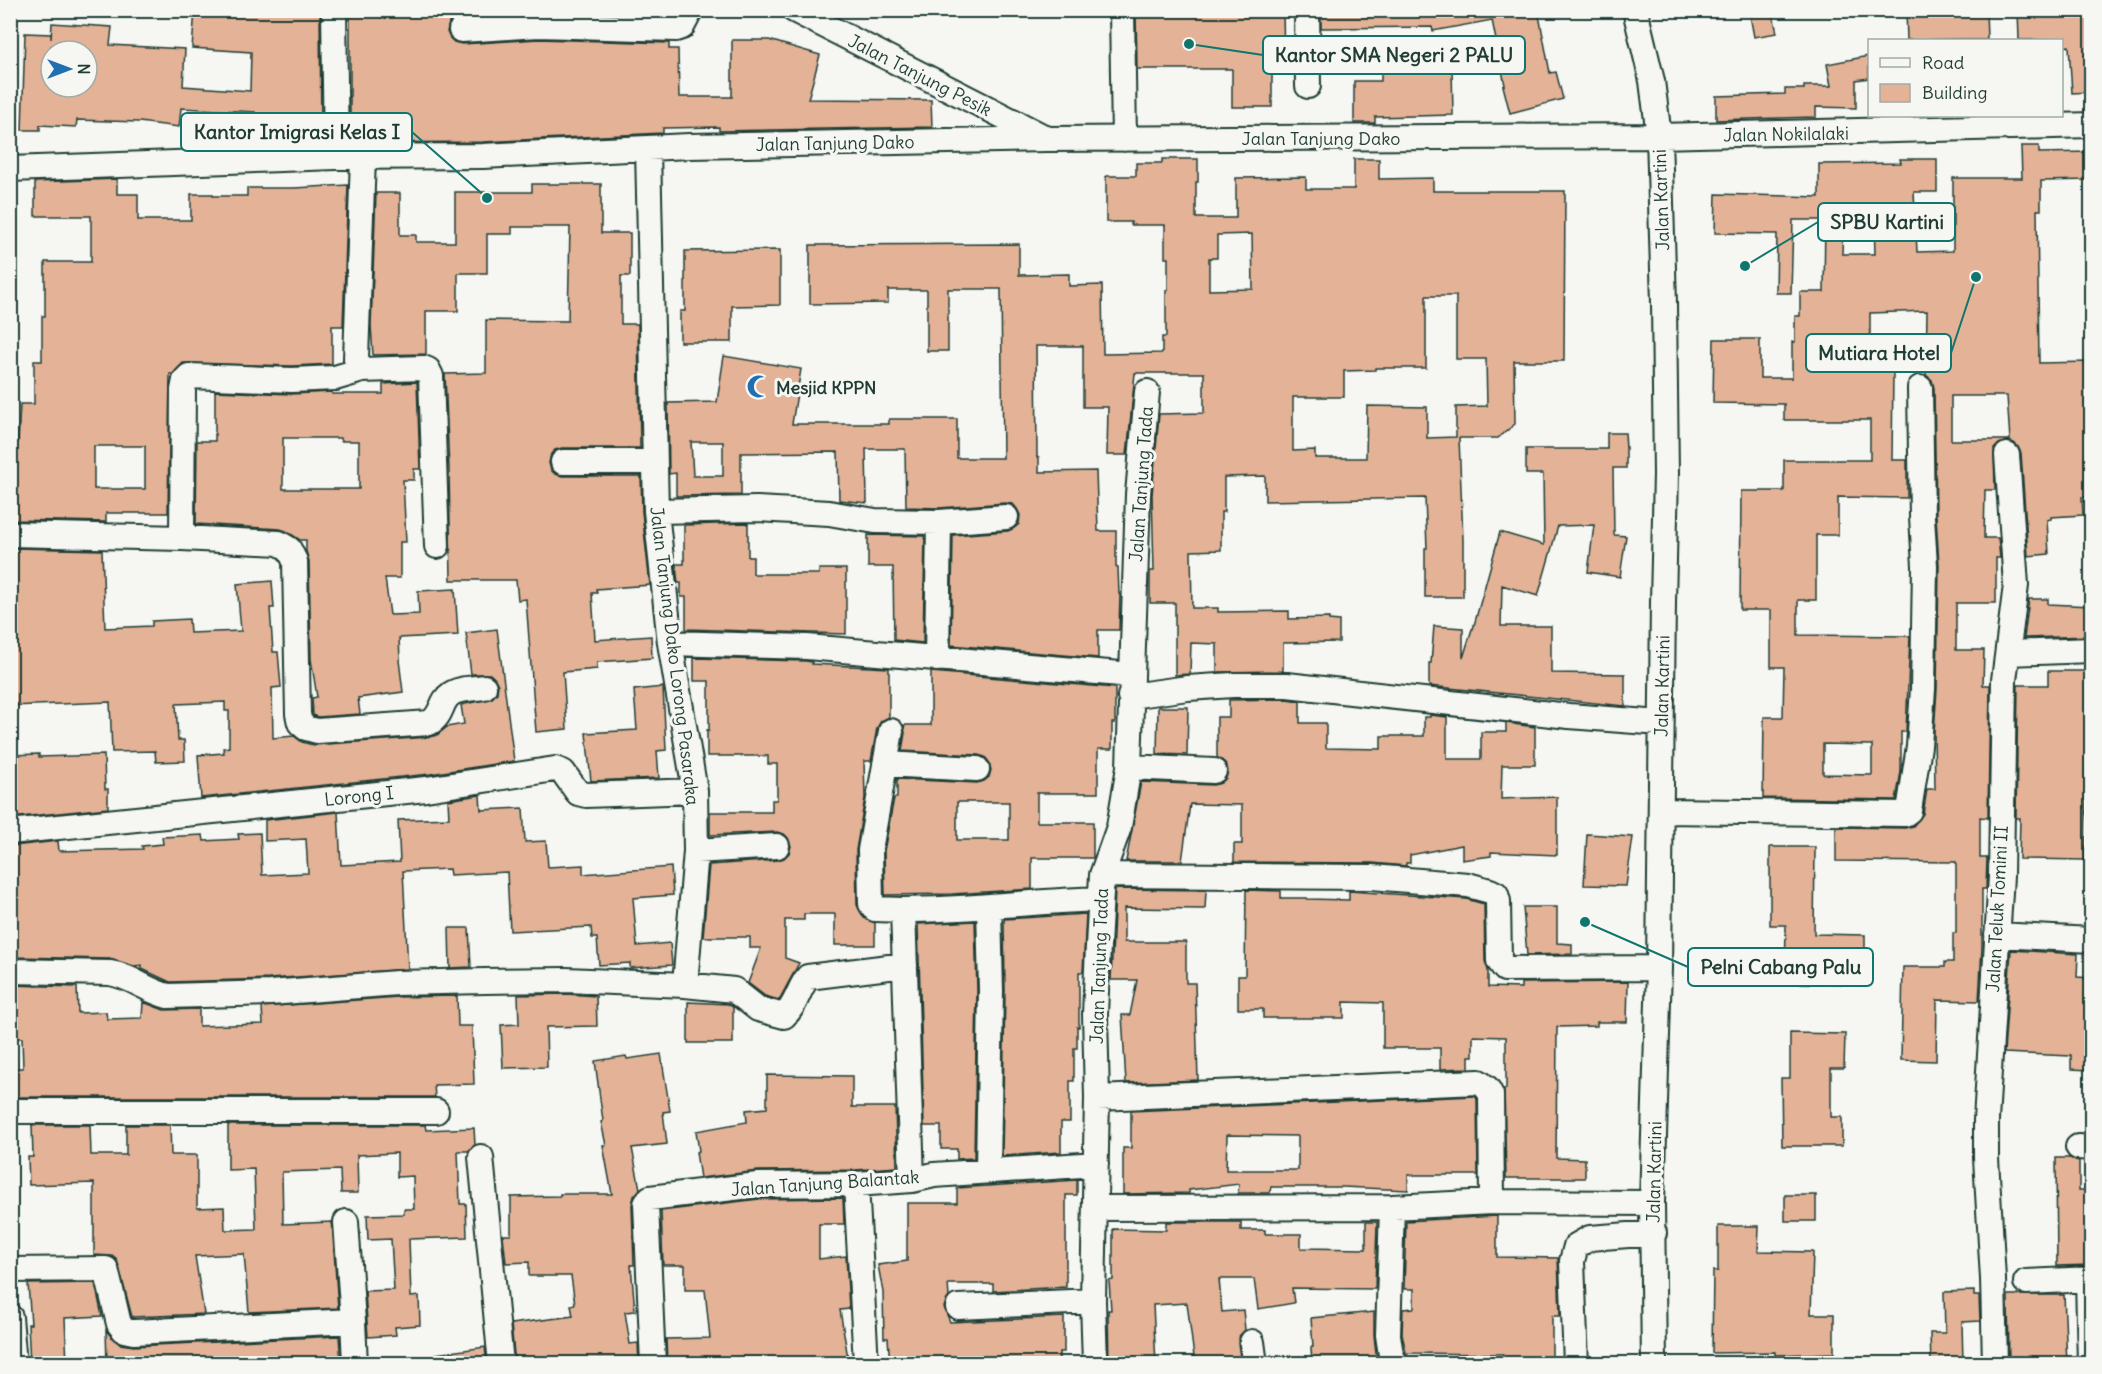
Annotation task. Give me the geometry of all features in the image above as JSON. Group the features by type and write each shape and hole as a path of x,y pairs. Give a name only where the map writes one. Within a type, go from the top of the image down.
{"street":[{"path":"334,10 336,157"},
{"path":"461,30 538,25 676,29 682,27 691,10"},
{"name":"Jalan Tanjung Pesik","path":"794,10 1046,139"},
{"path":"1122,10 1124,139"},
{"path":"1307,10 1308,86"},
{"name":"Jalan Kartini","path":"1635,10 1652,81 1659,136 1666,474 1659,968 1652,1203 1654,1364"},
{"name":"Jalan Nokilalaki","path":"1659,136 2091,125"},
{"name":"Jalan Tanjung Dako","path":"10,169 336,157 483,156 689,146 1046,139 1659,136"},
{"name":"Jalan Tanjung Dako Lorong Pasaraka","path":"648,149 656,511 670,643 695,791 696,851 685,986"},
{"path":"362,370 356,359 363,157"},
{"path":"182,538 183,390 189,376 292,380 334,378 362,370 423,368 428,370 431,376 438,546"},
{"path":"1661,811 1905,814 1909,811 1919,746 1923,678 1925,566 1920,388"},
{"name":"Jalan Tanjung Tada","path":"1095,1364 1093,1301 1097,1098 1095,1014 1100,899 1102,875 1119,827 1129,767 1138,494 1147,392"},
{"name":"Jalan Teluk Tomini II","path":"1995,1364 1986,1120 2001,876 2004,680 2016,585 2007,455"},
{"path":"563,462 654,462"},
{"path":"656,511 756,508 829,513 875,521 939,522 1006,517"},
{"path":"937,659 939,522"},
{"path":"10,534 279,543 292,553 295,561 298,714 300,723 306,728 317,731 335,731 429,723 435,720 448,696 454,692 484,687"},
{"path":"670,643 807,647 937,659 1131,685 1188,688 1287,685 1569,716 1661,723"},
{"path":"2008,653 2091,650"},
{"path":"891,731 870,850 871,904 875,909 989,907 1047,901 1100,899"},
{"path":"885,764 978,769"},
{"path":"1129,767 1214,771"},
{"name":"Lorong I","path":"10,832 426,789 555,769 563,772 578,793 586,795 695,791"},
{"path":"696,851 777,846"},
{"path":"1102,875 1372,877 1468,885 1496,894 1500,961 1505,969 1659,968"},
{"path":"988,1170 991,991 989,907"},
{"path":"903,910 912,1180"},
{"path":"1996,935 2091,940"},
{"path":"10,971 116,974 133,980 154,993 168,996 270,993 355,986 566,980 685,986 734,990 759,1009 770,1014 784,1016 790,1011 808,976 905,965"},
{"path":"1097,1098 1479,1082 1487,1088 1491,1095 1492,1202"},
{"path":"10,1111 435,1111"},
{"path":"481,1157 501,1364"},
{"name":"Jalan Tanjung Balantak","path":"652,1364 647,1200 650,1198 758,1185 856,1184 912,1180 934,1175 988,1170 1096,1164"},
{"path":"856,1184 866,1364"},
{"path":"1095,1208 1392,1207 1492,1202 1652,1203"},
{"path":"1392,1207 1388,1335 1391,1355 1396,1364"},
{"path":"346,1222 355,1364"},
{"path":"1576,1364 1572,1261 1576,1246 1590,1238 1654,1233"},
{"path":"10,1270 106,1269 119,1324 124,1330 134,1332 352,1321"},
{"path":"2026,1282 2090,1279 2090,1364"},
{"path":"958,1306 1093,1301"},
{"path":"10,1317 14,1364"}],"building":[{"path":"195,10 320,10 321,136 298,134 299,127 254,124 255,112 181,108 179,127 139,122 77,120 76,127 40,125 40,130 22,130 25,33 51,34 51,39 52,23 112,27 110,45 185,49 183,86 250,91 251,52 192,48"},
{"path":"350,10 668,10 668,15 538,11 460,16 449,23 447,32 454,42 462,44 538,39 669,43 669,49 678,49 679,97 732,97 732,40 769,40 820,55 808,99 931,100 932,127 719,131 719,127 663,128 663,133 483,142 350,143"},
{"path":"1136,10 1283,10 1284,64 1272,64 1272,107 1232,107 1232,69 1137,69"},
{"path":"1321,10 1538,10 1550,73 1556,72 1563,99 1510,113 1492,20 1433,31 1432,27 1321,28"},
{"path":"1749,10 1772,10 1777,33 1754,37"},
{"path":"1906,10 1986,10 1987,39 1907,39"},
{"path":"2018,10 2091,10 2091,92 2072,93 2069,46 2063,47 2063,39 2019,39"},
{"path":"1868,56 1868,78 1856,80 1856,108 1816,107 1816,117 1716,120 1716,96 1785,94 1785,89 1831,86 1827,64"},
{"path":"1452,69 1453,115 1375,117 1375,123 1354,123 1354,81 1381,81 1381,70"},
{"path":"2021,146 2039,146 2039,153 2091,152 2091,180 2041,181 2041,210 2037,210 2039,363 2091,362 2091,496 2082,497 2083,515 2051,517 2047,520 2049,554 2028,556 2021,453 2014,443 2007,441 1994,449 1995,490 1985,490 1984,538 1998,538 2000,558 1996,558 1996,603 1956,603 1956,650 1984,650 1983,685 1990,685 1988,818 1980,817 1980,858 1987,858 1986,889 1982,889 1979,1001 1937,1000 1936,1061 1901,1060 1903,967 1945,967 1945,962 1953,962 1953,933 1956,933 1956,862 1836,861 1836,827 1905,828 1913,826 1923,814 1927,789 1935,789 1934,732 1939,565 1934,388 1932,380 1926,375 1927,311 1870,313 1870,369 1893,370 1892,460 1907,460 1907,498 1838,497 1838,535 1816,535 1816,600 1798,600 1798,635 1910,636 1906,732 1901,732 1901,772 1896,800 1763,798 1764,717 1783,717 1784,667 1771,667 1771,610 1740,610 1741,491 1784,491 1784,460 1870,460 1870,420 1784,420 1784,404 1713,403 1714,339 1760,339 1760,378 1792,378 1792,342 1795,342 1795,316 1800,316 1800,292 1824,292 1825,220 1793,220 1791,293 1776,293 1777,234 1715,233 1716,194 1819,197 1819,164 1901,163 1900,159 1937,159 1937,192 1914,192 1917,252 1953,251 1953,178 2022,178","holes":["1843,220 1874,220 1875,254 1842,254","1951,396 2007,396 2010,440 1951,440","1823,744 1872,745 1872,775 1823,774"]},
{"path":"1162,159 1198,159 1196,218 1236,218 1236,178 1306,177 1306,189 1354,189 1354,159 1379,159 1379,179 1433,178 1433,191 1565,191 1564,361 1514,361 1515,424 1498,438 1459,438 1463,597 1425,597 1425,548 1427,548 1425,498 1265,501 1265,476 1224,477 1221,550 1191,551 1192,608 1218,608 1218,612 1289,611 1289,619 1329,618 1329,620 1339,621 1339,642 1283,643 1283,671 1217,672 1217,644 1191,643 1190,674 1175,675 1175,603 1150,603 1150,571 1154,571 1152,495 1159,414 1204,413 1204,373 1135,373 1127,455 1107,455 1108,407 1083,407 1083,346 1036,346 1037,457 1039,457 1039,472 1096,471 1098,531 1116,531 1116,567 1118,567 1120,594 1119,630 1098,630 1098,658 951,645 953,535 1008,531 1019,524 1020,515 1013,504 1005,503 939,508 906,507 905,449 866,449 867,503 839,500 838,452 741,453 741,495 676,496 676,473 669,474 668,403 717,402 724,356 801,369 792,424 889,424 889,419 957,419 957,458 1003,458 1001,289 948,289 948,351 927,351 927,290 888,290 888,303 810,304 810,245 1019,244 1019,275 1069,274 1069,286 1102,285 1103,354 1162,353 1162,337 1166,337 1166,290 1168,290 1165,225 1106,222 1106,176 1136,176 1136,163 1162,163","holes":["1252,234 1253,289 1209,290 1209,258 1217,258 1217,235","1426,296 1456,296 1456,359 1486,359 1487,406 1456,407 1456,437 1427,438 1427,407 1367,406 1366,458 1315,458 1315,450 1293,451 1293,397 1344,397 1344,371 1375,370 1375,368 1426,368","691,442 723,442 723,476 693,476"]},
{"path":"117,179 117,194 138,194 138,220 191,220 191,194 247,196 247,188 348,185 343,326 332,326 332,364 292,366 183,363 173,374 170,374 168,513 106,513 106,522 14,520 14,503 11,503 10,442 18,442 20,404 34,404 34,361 42,361 45,262 91,262 91,216 35,216 35,182","holes":["94,446 145,446 145,489 94,489"]},
{"path":"532,184 601,184 601,233 630,233 630,276 621,276 621,324 638,324 640,448 562,448 551,454 549,463 555,474 562,476 641,476 642,512 650,585 596,589 597,593 592,593 595,640 651,636 652,658 597,662 597,669 563,672 567,729 536,732 526,599 518,600 516,580 451,580 445,374 486,373 486,320 568,321 570,227 512,227 512,234 487,234 487,273 458,273 458,311 426,311 426,354 373,355 371,326 376,193 400,193 400,235 416,235 416,242 455,242 455,192 532,192"},
{"path":"780,250 780,305 732,306 732,342 680,342 680,311 685,311 685,251"},
{"path":"417,382 420,469 414,469 414,480 403,480 406,542 400,542 400,578 385,578 390,615 419,614 418,591 455,589 458,635 399,638 403,692 358,698 360,714 318,717 313,715 312,698 317,697 311,659 309,561 306,540 300,540 280,529 196,524 197,441 215,441 215,391 383,394 383,384","holes":["283,438 341,438 341,441 359,441 359,489 283,489"]},
{"path":"1607,433 1625,433 1626,468 1613,468 1614,535 1626,536 1620,577 1588,572 1594,525 1558,526 1538,596 1502,585 1501,626 1551,626 1551,673 1625,674 1625,706 1429,686 1429,663 1431,663 1434,626 1463,628 1463,658 1500,532 1544,545 1543,474 1526,474 1526,449 1607,449"},
{"path":"748,523 748,557 753,557 753,574 819,574 819,569 846,569 846,634 686,629 686,597 681,597 681,583 678,583 676,566 676,564 684,564 684,525"},
{"path":"868,535 925,536 923,643 894,640 893,567 868,567"},
{"path":"14,548 102,550 105,628 152,626 152,621 189,619 190,633 241,631 237,584 272,581 274,608 270,608 273,652 278,652 281,687 272,688 273,738 294,736 302,742 313,745 430,737 437,735 447,727 464,724 461,705 492,698 497,693 498,685 490,674 471,674 466,633 497,629 514,761 430,774 201,798 198,755 224,753 223,748 229,747 229,711 225,711 225,702 176,704 178,740 184,740 185,761 156,762 155,751 112,752 110,702 10,706 10,558 14,558"},
{"path":"2029,599 2048,599 2048,604 2091,606 2091,636 2024,638"},
{"path":"694,658 806,661 812,664 889,668 889,717 881,721 877,728 871,761 864,761 865,798 856,850 857,905 864,918 875,923 875,945 835,945 835,914 804,914 804,920 785,920 785,958 799,963 779,1000 765,996 748,983 761,948 750,948 750,937 703,937 709,865 778,860 789,853 791,846 784,834 777,832 710,835 710,812 772,812 772,800 777,800 777,764 768,764 768,756 707,756 709,681 694,681"},
{"path":"2048,671 2091,671 2091,750 2087,751 2085,860 2019,859 2020,818 2016,818 2018,685 2048,685"},
{"path":"931,672 1115,688 1112,749 1098,749 1098,793 1037,793 1037,822 1093,822 1093,858 1032,858 1032,889 885,895 884,851 894,798 897,798 897,779 977,783 989,777 991,770 985,757 978,755 902,751 904,725 931,725","holes":["957,802 1009,802 1009,840 957,840"]},
{"path":"663,687 666,750 657,751 659,778 591,781 586,733 637,730 634,690"},
{"path":"1286,699 1300,701 1300,723 1326,723 1326,748 1381,749 1381,736 1424,736 1424,717 1430,717 1430,715 1447,717 1447,759 1481,759 1481,732 1506,732 1506,723 1535,727 1535,765 1502,765 1501,799 1557,797 1557,855 1491,852 1491,856 1462,860 1462,845 1410,855 1410,863 1406,863 1406,866 1372,863 1234,862 1234,844 1242,844 1242,805 1190,804 1182,861 1126,861 1141,782 1213,785 1221,783 1228,771 1226,764 1217,757 1217,717 1229,717 1229,700"},
{"path":"1158,707 1188,707 1187,755 1157,754"},
{"path":"39,754 39,757 104,755 108,808 10,818 10,755"},
{"path":"480,795 481,810 523,808 525,842 546,841 548,867 583,865 583,874 671,867 673,895 633,898 637,946 670,943 672,965 630,968 630,963 599,965 597,938 592,938 591,927 510,931 507,872 450,875 449,869 403,871 408,969 269,979 170,982 142,969 142,965 134,966 110,959 15,957 14,946 10,946 10,899 14,899 13,846 58,841 59,851 143,849 142,846 163,844 162,837 203,835 204,841 239,839 238,834 260,833 262,875 308,873 306,839 265,841 265,820 338,812 341,865 400,862 398,820 449,818 448,800"},
{"path":"1587,834 1633,837 1626,886 1584,885"},
{"path":"1770,847 1815,847 1814,934 1865,935 1865,984 1785,983 1786,925 1770,925"},
{"path":"1115,889 1206,890 1205,909 1124,908 1124,942 1186,942 1186,983 1195,983 1198,1080 1126,1083 1122,1015 1130,1015 1137,980 1111,980"},
{"path":"1246,890 1281,891 1281,898 1349,900 1349,891 1466,899 1484,904 1488,987 1521,988 1521,983 1628,982 1627,1022 1597,1022 1597,1026 1557,1027 1556,1158 1585,1159 1585,1178 1506,1178 1504,1089 1506,1089 1506,1037 1473,1036 1473,1056 1469,1056 1469,1068 1440,1069 1440,1048 1383,1048 1383,1003 1344,1002 1344,1018 1263,1018 1263,1009 1238,1009 1238,976 1245,976"},
{"path":"1523,907 1557,907 1557,943 1572,944 1572,954 1527,955"},
{"path":"1086,914 1083,972 1079,972 1079,1027 1077,1027 1077,1048 1074,1048 1074,1081 1070,1081 1070,1122 1061,1122 1061,1152 1002,1156 1004,919"},
{"path":"975,921 977,991 974,1158 957,1159 957,1149 941,1149 941,1126 924,1126 918,924"},
{"path":"449,928 469,928 471,967 450,968"},
{"path":"2011,950 2078,954 2077,977 2091,978 2091,1070 2071,1069 2071,1056 2004,1053"},
{"path":"10,985 77,987 78,1013 106,1012 107,1019 142,1018 143,1002 164,1010 199,1009 199,1026 263,1024 262,1007 398,997 457,996 458,1026 472,1026 474,1084 434,1085 435,1097 14,1097 13,1068 23,1068 22,1038 12,1038"},
{"path":"518,995 596,996 597,1026 546,1027 547,1067 503,1068 501,1025 519,1024"},
{"path":"688,1002 728,1004 733,1007 733,1043 688,1043"},
{"path":"1790,1033 1845,1034 1844,1068 1831,1068 1831,1117 1842,1117 1842,1146 1782,1146 1781,1078 1790,1078"},
{"path":"661,1054 670,1111 663,1112 667,1144 632,1148 640,1189 634,1196 632,1205 634,1265 631,1265 635,1311 625,1312 630,1344 638,1343 639,1364 515,1364 511,1324 573,1316 571,1305 575,1304 571,1276 529,1276 529,1262 506,1263 503,1235 511,1235 511,1197 612,1194 603,1145 606,1145 601,1122 603,1121 595,1061"},
{"path":"767,1075 852,1076 852,1107 895,1107 897,1167 758,1171 700,1178 696,1131 747,1122 746,1110 767,1108"},
{"path":"1475,1096 1477,1099 1478,1175 1408,1175 1408,1190 1271,1187 1270,1193 1238,1193 1239,1184 1189,1190 1189,1193 1123,1194 1123,1148 1131,1148 1131,1111","holes":["1227,1135 1298,1136 1298,1170 1226,1170"]},
{"path":"32,1125 90,1125 91,1155 126,1155 126,1125 170,1125 171,1155 197,1155 197,1208 224,1207 225,1230 256,1229 254,1169 228,1170 228,1125 425,1125 426,1130 474,1128 475,1145 468,1151 458,1151 460,1204 466,1204 467,1237 409,1239 411,1297 419,1296 420,1325 395,1327 396,1335 368,1337 365,1291 394,1290 391,1239 368,1240 367,1215 404,1214 404,1209 414,1209 413,1176 397,1177 397,1153 357,1155 358,1193 341,1193 340,1170 282,1172 283,1224 332,1222 338,1308 249,1312 244,1254 195,1256 204,1314 132,1317 117,1260 112,1256 94,1255 94,1183 29,1185 28,1157 33,1157"},
{"path":"2056,1158 2070,1158 2079,1161 2079,1190 2091,1190 2091,1265 2057,1266"},
{"path":"1077,1180 1077,1195 1066,1195 1066,1287 993,1291 993,1284 948,1284 949,1297 944,1307 950,1322 1064,1317 1064,1352 1059,1352 1059,1364 890,1364 888,1338 884,1338 883,1292 878,1265 907,1261 907,1203 957,1203 957,1188"},
{"path":"1785,1195 1816,1195 1816,1221 1785,1221"},
{"path":"843,1198 844,1224 819,1224 819,1259 846,1256 849,1309 840,1310 849,1364 667,1364 666,1339 710,1338 705,1290 685,1290 685,1265 663,1265 661,1211 759,1199"},
{"path":"1497,1216 1497,1257 1558,1258 1560,1316 1552,1316 1552,1363 1503,1363 1503,1354 1406,1353 1402,1334 1403,1309 1414,1308 1414,1289 1404,1289 1406,1221"},
{"path":"1166,1222 1241,1222 1241,1230 1265,1230 1265,1234 1301,1234 1301,1248 1366,1249 1366,1222 1377,1222 1375,1289 1292,1288 1294,1303 1258,1309 1254,1279 1219,1279 1222,1312 1243,1310 1245,1330 1239,1336 1238,1343 1241,1364 1195,1364 1187,1303 1153,1305 1156,1364 1109,1364 1108,1310 1111,1310 1109,1281 1113,1280 1113,1229 1166,1230"},
{"path":"1718,1226 1759,1226 1758,1251 1813,1252 1811,1314 1834,1314 1834,1353 1775,1355 1775,1352 1712,1353 1713,1271 1718,1271"},
{"path":"95,1283 102,1316 65,1318 67,1364 30,1364 28,1324 31,1324 28,1284"},
{"path":"1974,1291 1974,1296 1979,1296 1980,1321 1962,1322 1963,1364 1931,1364 1930,1333 1945,1333 1944,1292"},
{"path":"2008,1295 2064,1295 2067,1364 2009,1364"},
{"path":"1374,1312 1377,1364 1312,1364 1311,1318"},
{"path":"106,1330 120,1344 134,1346 339,1336 341,1364 107,1364"},
{"path":"485,1347 487,1364 437,1364 436,1354"}],"place":[{"name":"Kantor SMA Negeri 2 PALU","path":"1189,44"},
{"name":"Kantor Imigrasi Kelas I","path":"487,198"},
{"name":"SPBU Kartini","path":"1745,266"},
{"name":"Mutiara Hotel","path":"1976,277"},
{"name":"Mesjid KPPN","path":"758,387"},
{"name":"Pelni Cabang Palu","path":"1585,922"}]}
